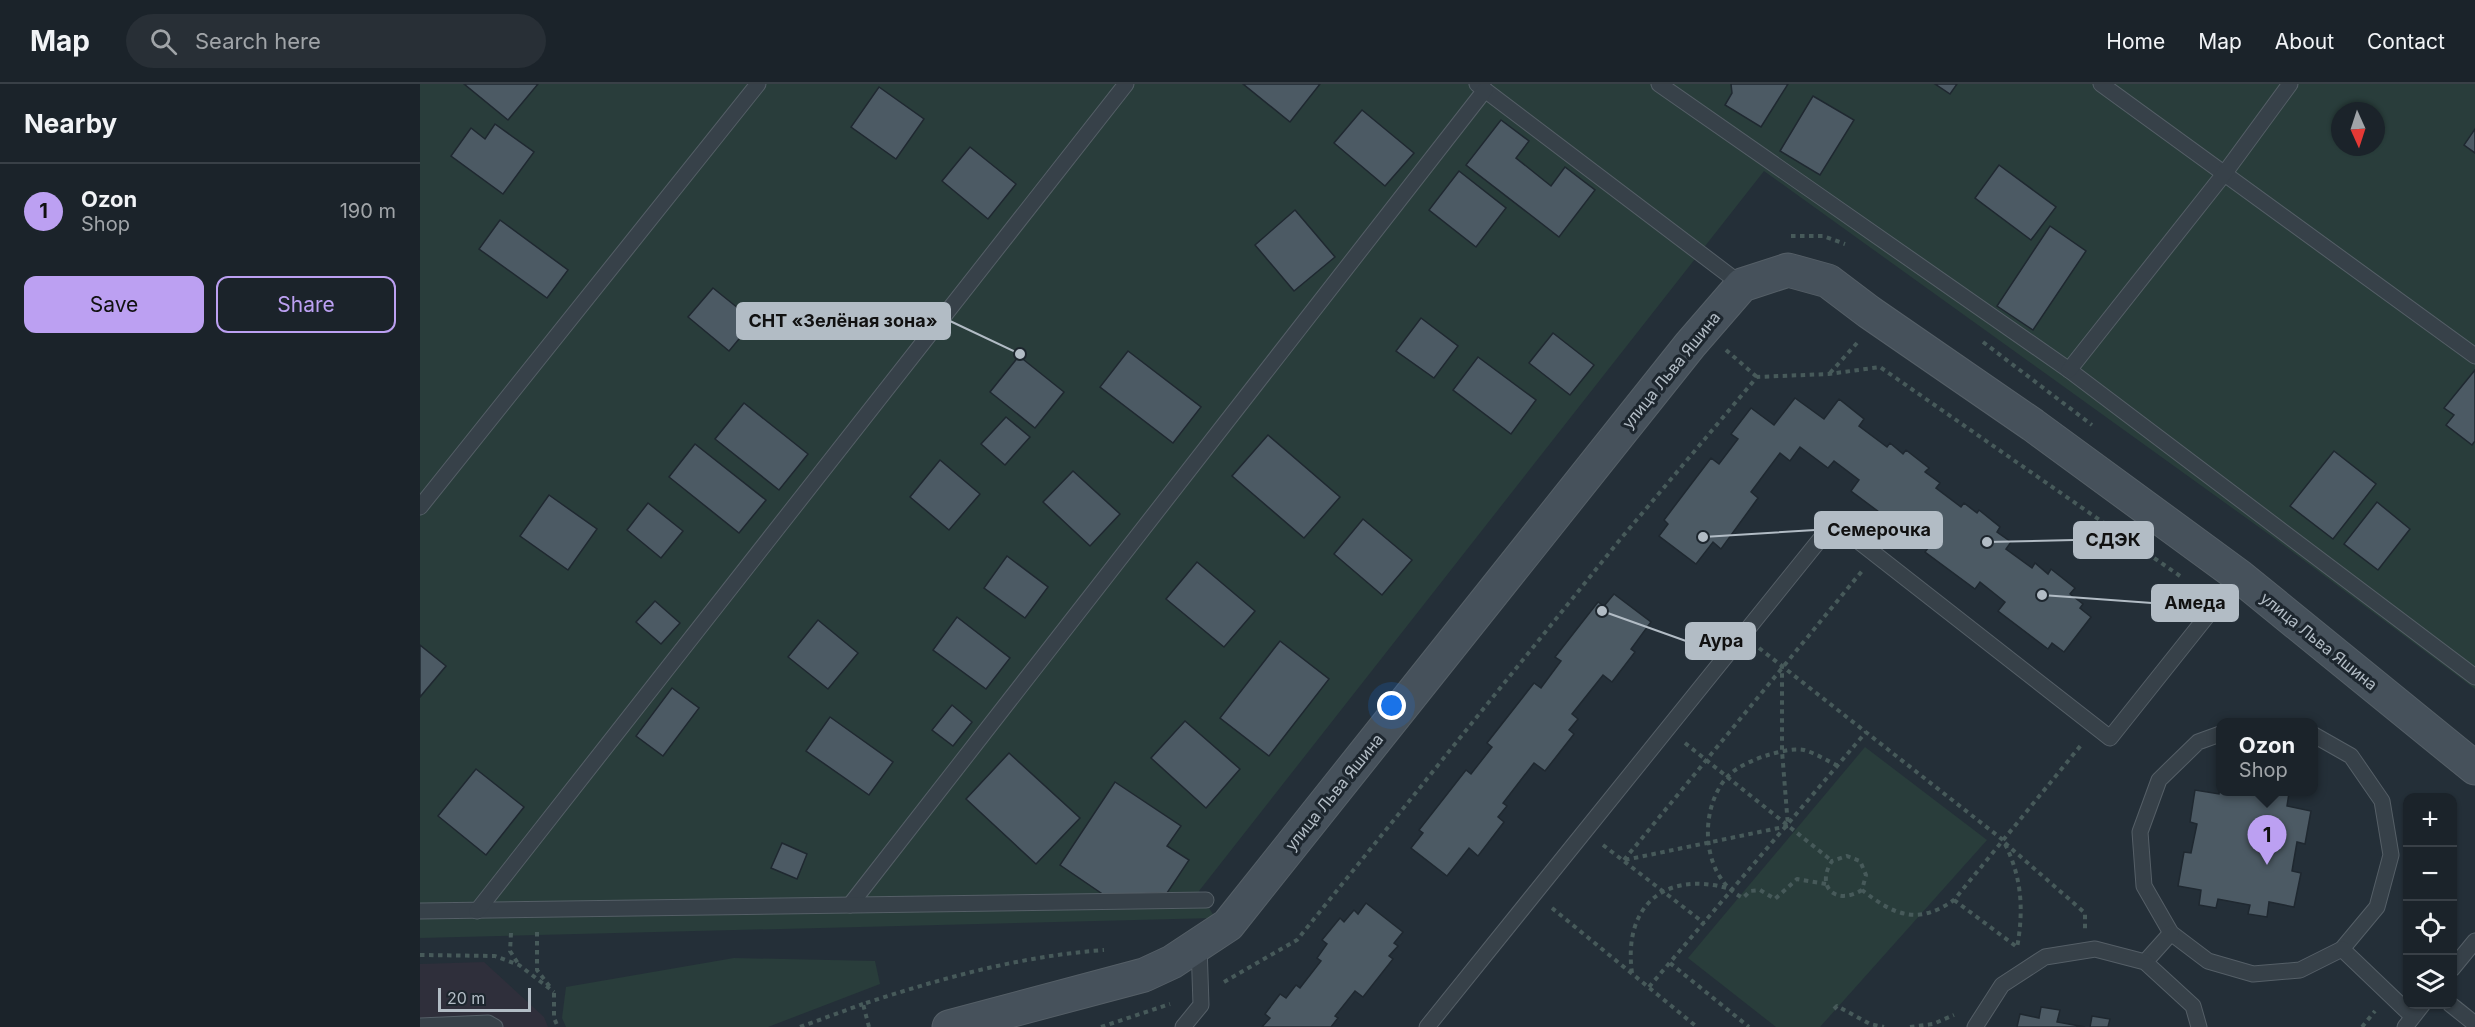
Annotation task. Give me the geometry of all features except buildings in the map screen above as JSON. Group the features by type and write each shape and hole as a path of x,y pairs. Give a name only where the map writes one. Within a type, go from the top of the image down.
{"street":[{"name":"улица Льва Яшина","path":"949,1027 1144,975 1199,945 1228,925 1690,345 1742,285 1788,270 1828,281 1869,312 2033,425 2240,576 2475,768"}],"lane":[{"path":"420,507 758,84"},
{"path":"477,910 1126,84"},
{"path":"1659,84 2069,370 2475,677"},
{"path":"2101,84 2475,356"},
{"path":"2069,370 2224,174 2290,84"},
{"path":"850,905 1481,87 1742,285"},
{"path":"1427,1027 1834,522 2110,738 2240,576"},
{"path":"2216,735 2198,742 2159,780 2140,832 2144,886 2171,933 2208,961 2253,974 2300,970 2342,949 2377,907 2391,855 2382,801 2351,756 2318,738"},
{"path":"420,911 1206,900"},
{"path":"2145,962 2171,933"},
{"path":"2457,963 2475,941"},
{"path":"1183,1027 1201,1005 1199,945"},
{"path":"1975,1027 2002,985 2045,957 2095,949 2145,962 2193,1006 2199,1027"},
{"path":"2342,949 2409,1022 2420,1009"},
{"path":"2455,1009 2475,1024"},
{"path":"420,1026 488,1023 495,1027"}],"path":[{"path":"1974,334 2095,427"},
{"path":"1624,860 1876,555"},
{"path":"1743,635 2002,840 2085,913 2085,950"},
{"path":"1782,667 1782,751 1788,826"},
{"path":"1862,890 1893,912 1915,915 1936,912 1954,900 2096,727"},
{"path":"1667,729 1832,861"},
{"path":"1649,987 1729,890 1788,826 1866,732"},
{"path":"1729,890 1715,867 1706,833 1713,803 1727,777 1759,758 1782,751 1804,750 1838,766"},
{"path":"1624,860 1788,826"},
{"path":"1585,831 1704,923"},
{"path":"1910,1027 1932,1025 1975,1007 2002,985 2017,947 2023,900 2013,859 2002,840"},
{"path":"1847,856 1860,861 1866,875 1862,890 1851,897 1841,897 1832,892 1826,884 1825,871 1832,861 1847,856"},
{"path":"1632,973 1630,944 1633,925 1647,904 1665,891 1685,883 1706,882 1743,898 1750,891 1760,890 1775,899 1797,879 1826,884"},
{"path":"1535,894 1697,1027"},
{"path":"1954,900 2017,947"},
{"path":"511,910 510,951 519,966"},
{"path":"536,910 537,970 554,992 554,1018 558,1027"},
{"path":"800,1027 923,984 996,965 1106,950"},
{"path":"420,955 495,956 519,966 554,992"},
{"path":"1670,963 1749,1027"},
{"path":"863,1004 869,1027"},
{"path":"1834,1009 1837,1006 1870,1024 1884,1027"}],"shaded area":[{"path":"484,962 544,1017 548,1027 420,1027 420,964"}],"green space":[{"path":"420,84 2475,84 2475,689 2274,538 1764,171 1199,891 1215,918 420,938"},
{"path":"1865,747 1987,840 1820,1027 1776,1027 1688,958"},
{"path":"734,958 875,961 880,984 768,1027 566,1027 562,1018 566,987"}],"place":[{"name":"СНТ «Зелёная зона»","path":"1020,354"},
{"name":"Семерочка","path":"1703,537"},
{"name":"СДЭК","path":"1987,542"},
{"name":"Амеда","path":"2042,595"},
{"name":"Аура","path":"1602,611"},
{"name":"Ozon","path":"2267,865"}]}
